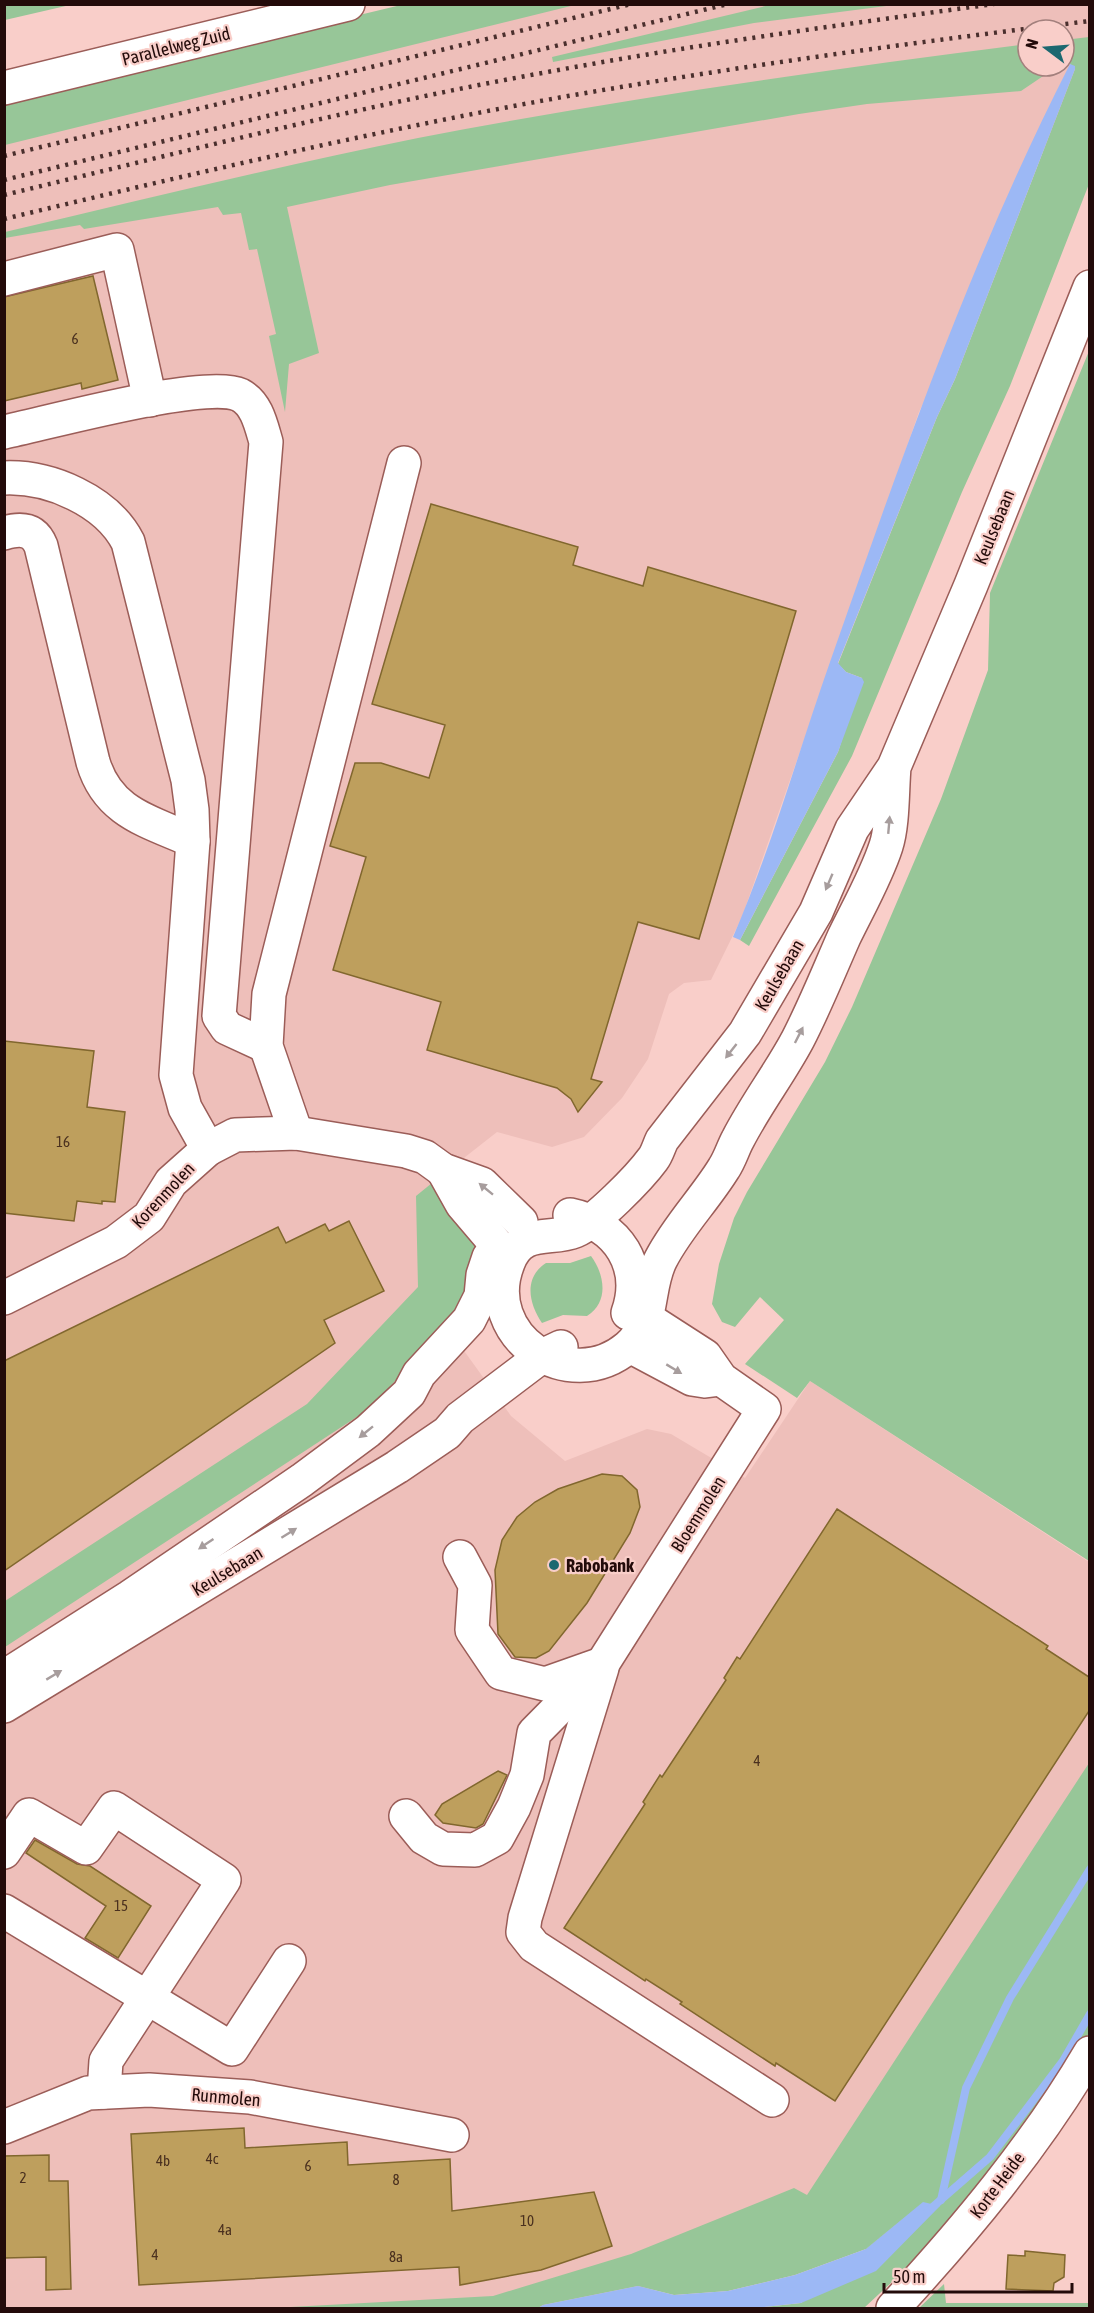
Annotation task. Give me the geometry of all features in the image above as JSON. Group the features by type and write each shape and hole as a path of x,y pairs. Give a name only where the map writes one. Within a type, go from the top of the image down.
{"main road":[{"name":"Parallelweg Zuid","path":"4,88 348,4"},
{"path":"4,279 117,250 150,400"},
{"name":"Keulsebaan","path":"582,1218 643,1148 662,1140 745,1033 816,912 852,829 894,767 970,585 1089,286"},
{"path":"4,432 203,390 240,395 256,410 266,442 219,1016 227,1028 266,1046"},
{"path":"296,1134 266,1046 269,994 404,463"},
{"path":"4,478 43,482 67,491 106,514 117,524 129,542 188,780 193,841 176,1075 185,1108 208,1149"},
{"path":"4,491 43,482"},
{"path":"4,533 29,531 35,535 41,546 93,762 104,791 127,811 193,841"},
{"name":"Keulsebaan","path":"4,1706 397,1467 447,1433 468,1430 548,1371 552,1360 564,1346 589,1348 600,1343 638,1312 644,1273 660,1259 726,1166 737,1140 797,1039 887,844 894,767"},
{"name":"Korenmolen","path":"4,1298 116,1242 148,1217 171,1182 208,1149 235,1135 296,1134 406,1151 425,1157 442,1170 482,1185 520,1222"},
{"name":"Korenmolen","path":"442,1170 462,1204 502,1252"},
{"path":"638,1312 639,1335 630,1346 614,1357 582,1365 552,1360 519,1338 492,1300 502,1288 502,1252 505,1233 520,1222 541,1214 582,1218 600,1226 644,1273"},
{"path":"502,1252 518,1247 532,1238 569,1232 582,1218"},
{"name":"Keulsebaan","path":"4,1677 130,1597 302,1480 368,1431 409,1393 431,1383 478,1337 492,1300"},
{"name":"Bloemmolen","path":"603,1663 764,1409 721,1378 705,1356 638,1312"},
{"path":"630,1346 692,1379 705,1381 721,1378"},
{"path":"460,1557 475,1585 472,1630 501,1673 545,1684 603,1663"},
{"path":"406,1816 424,1838 444,1849 475,1850 497,1838 514,1808 527,1775 534,1733 603,1663"},
{"path":"603,1663 525,1917 523,1932 534,1946 772,2100"},
{"path":"4,1852 29,1815 86,1848 114,1808 224,1880 106,2061 104,2092"},
{"path":"4,1911 232,2049 290,1961"},
{"name":"Korte Heide","path":"893,2308 971,2220 1037,2133 1089,2053"},
{"name":"Runmolen","path":"4,2127 88,2093 149,2090 250,2097 452,2135"}],"shaded area":[{"path":"469,5 1089,5 1089,55 919,412 742,917 711,980 684,983 669,994 648,1059 622,1098 584,1137 552,1147 497,1132 432,1183 418,1287 511,1416 565,1461 647,1429 671,1434 745,1478 810,1381 1089,1562 1089,1792 823,2200 709,2275 582,2308 5,2308 4,117"}],"green space":[{"path":"5,4 70,4 70,5 5,20"},
{"path":"774,4 894,5 754,23 553,62 552,57"},
{"path":"401,5 575,5 5,145 4,100"},
{"path":"1089,37 1089,184 1010,386 962,492 852,756 749,946 740,940 838,752 862,678 846,672 838,664 937,417 955,379 1072,78 1076,78 1076,39"},
{"path":"1016,46 1016,78 1040,78 1021,91 867,104 799,114 390,185 287,207 319,353 289,364 285,412 269,336 276,334 257,249 249,250 241,213 223,215 218,207 84,229 80,225 5,238 5,232 418,138 722,86"},
{"path":"1089,351 1089,1561 810,1381 797,1398 745,1364 784,1320 760,1297 735,1327 722,1322 712,1304 719,1264 734,1218 747,1192 825,1062 852,1007 941,799 988,670 990,593"},
{"path":"432,1183 478,1245 478,1274 434,1348 397,1379 369,1409 5,1647 5,1601 307,1404 418,1287 416,1196"},
{"path":"591,1256 602,1280 602,1296 594,1310 587,1316 563,1315 542,1323 537,1316 530,1292 534,1276 539,1269 546,1263 570,1263"},
{"path":"1089,1763 1089,2033 965,2214 864,2308 755,2308 801,2303 923,2202 866,2249 795,2275 728,2291 674,2295 638,2286 543,2305 538,2308 272,2308 493,2296 631,2254 794,2188 807,2195"},
{"path":"944,2284 946,2303 1089,2303 1089,2308 919,2308"}],"water":[{"path":"1063,78 1072,78 955,379 937,417 838,663 846,672 862,678 864,682 838,752 740,940 733,937 772,835 830,662 911,434 970,284 1034,136"},
{"path":"923,2202 940,2206 876,2271 801,2303 755,2308 538,2308 543,2305 638,2286 674,2295 728,2291 795,2275 866,2249"}],"building":[{"path":"93,276 118,380 82,389 81,383 4,401 4,297"},
{"path":"431,504 578,547 573,565 643,586 648,567 796,611 699,939 638,922 591,1079 602,1082 578,1112 571,1099 557,1088 427,1050 441,1002 333,970 366,857 330,846 355,763 381,763 429,778 445,725 372,704"},
{"path":"4,1041 94,1051 87,1107 125,1112 115,1202 102,1201 102,1204 77,1201 74,1221 4,1213"},
{"path":"349,1221 384,1291 324,1320 335,1343 4,1571 4,1361 278,1227 286,1243 325,1224 329,1231"},
{"name":"Rabobank","path":"602,1474 622,1476 637,1490 640,1507 630,1533 587,1603 549,1651 536,1658 515,1657 498,1634 495,1570 502,1540 517,1517 535,1502 558,1489"},
{"path":"837,1509 1048,1646 1046,1649 1089,1677 1089,1711 835,2101 776,2063 775,2066 680,2004 682,2002 646,1979 645,1981 564,1928 645,1804 643,1802 660,1775 662,1777 726,1680 724,1678 737,1657 740,1659"},
{"path":"498,1771 507,1775 483,1824 476,1828 443,1823 435,1815 442,1804"},
{"path":"35,1840 77,1864 90,1866 151,1906 118,1958 85,1938 106,1906 26,1853"},
{"path":"244,2128 245,2148 347,2142 348,2165 450,2159 452,2211 594,2192 612,2246 541,2270 460,2285 459,2267 139,2285 131,2134"},
{"path":"49,2155 49,2181 68,2181 71,2289 46,2290 46,2257 4,2258 4,2156"},
{"path":"1025,2251 1065,2255 1064,2277 1054,2283 1053,2291 1006,2289 1008,2255 1025,2256"}],"waterway":[{"path":"941,2200 966,2088 1010,1998 1090,1869"},
{"path":"928,2211 990,2157 1063,2061 1090,2014"}],"railway":[{"path":"4,156 631,4"},
{"path":"4,180 728,4"},
{"path":"4,195 278,129 484,84 718,43 994,4"},
{"path":"4,219 285,153 568,96 828,55 1090,21"}],"place":[{"name":"Rabobank","path":"554,1565"}]}
